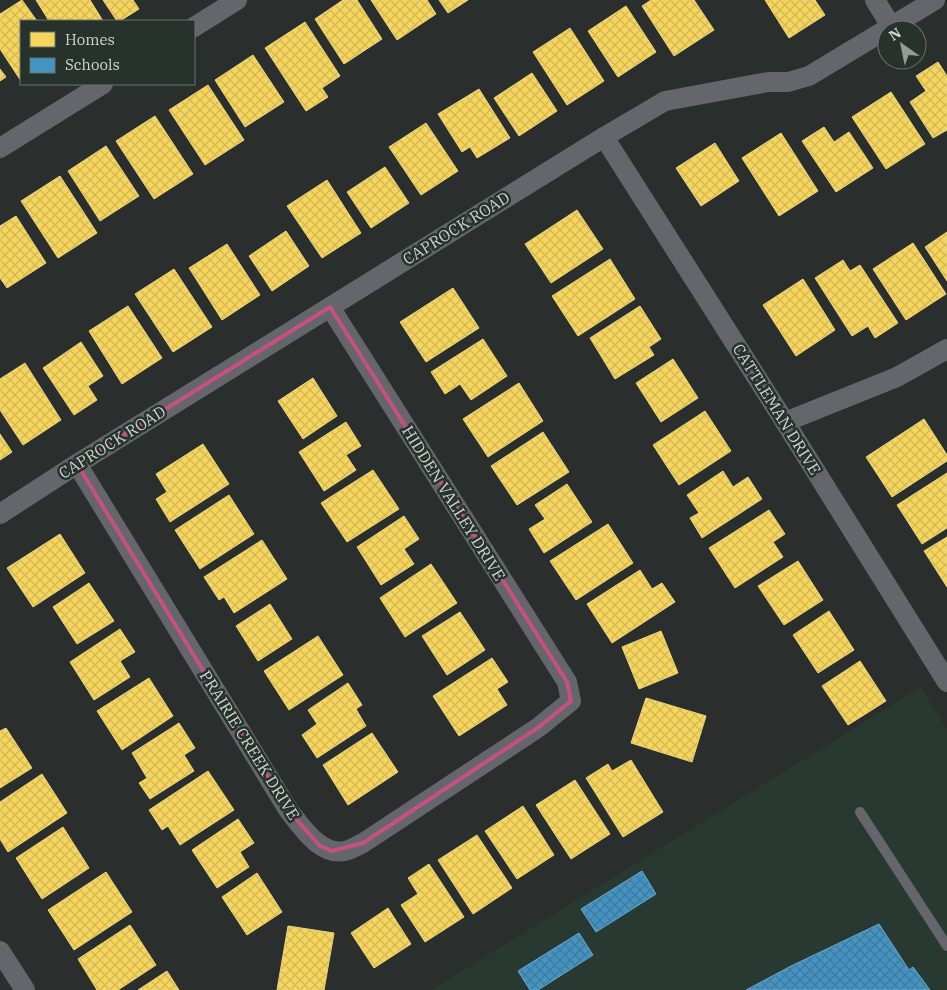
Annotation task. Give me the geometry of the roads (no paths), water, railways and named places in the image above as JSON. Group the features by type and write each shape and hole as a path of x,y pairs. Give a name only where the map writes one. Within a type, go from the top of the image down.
{"street":[{"path":"195,26 237,0"},
{"path":"875,0 887,20"},
{"name":"CAPROCK ROAD","path":"901,20 935,0"},
{"name":"CAPROCK ROAD","path":"0,514 77,464 665,100 768,82 788,82 809,76 877,35"},
{"path":"0,148 101,85"},
{"name":"CATTLEMAN DRIVE","path":"604,137 947,682"},
{"name":"HIDDEN VALLEY DRIVE","path":"330,307 566,682 571,701"},
{"path":"785,422 897,377 947,349"},
{"name":"PRAIRIE CREEK DRIVE","path":"77,464 289,810 304,831 320,846 332,851 345,851 363,843 539,727 571,701"},
{"path":"0,951 25,990"}],"lane":[{"path":"860,812 947,946"}]}
